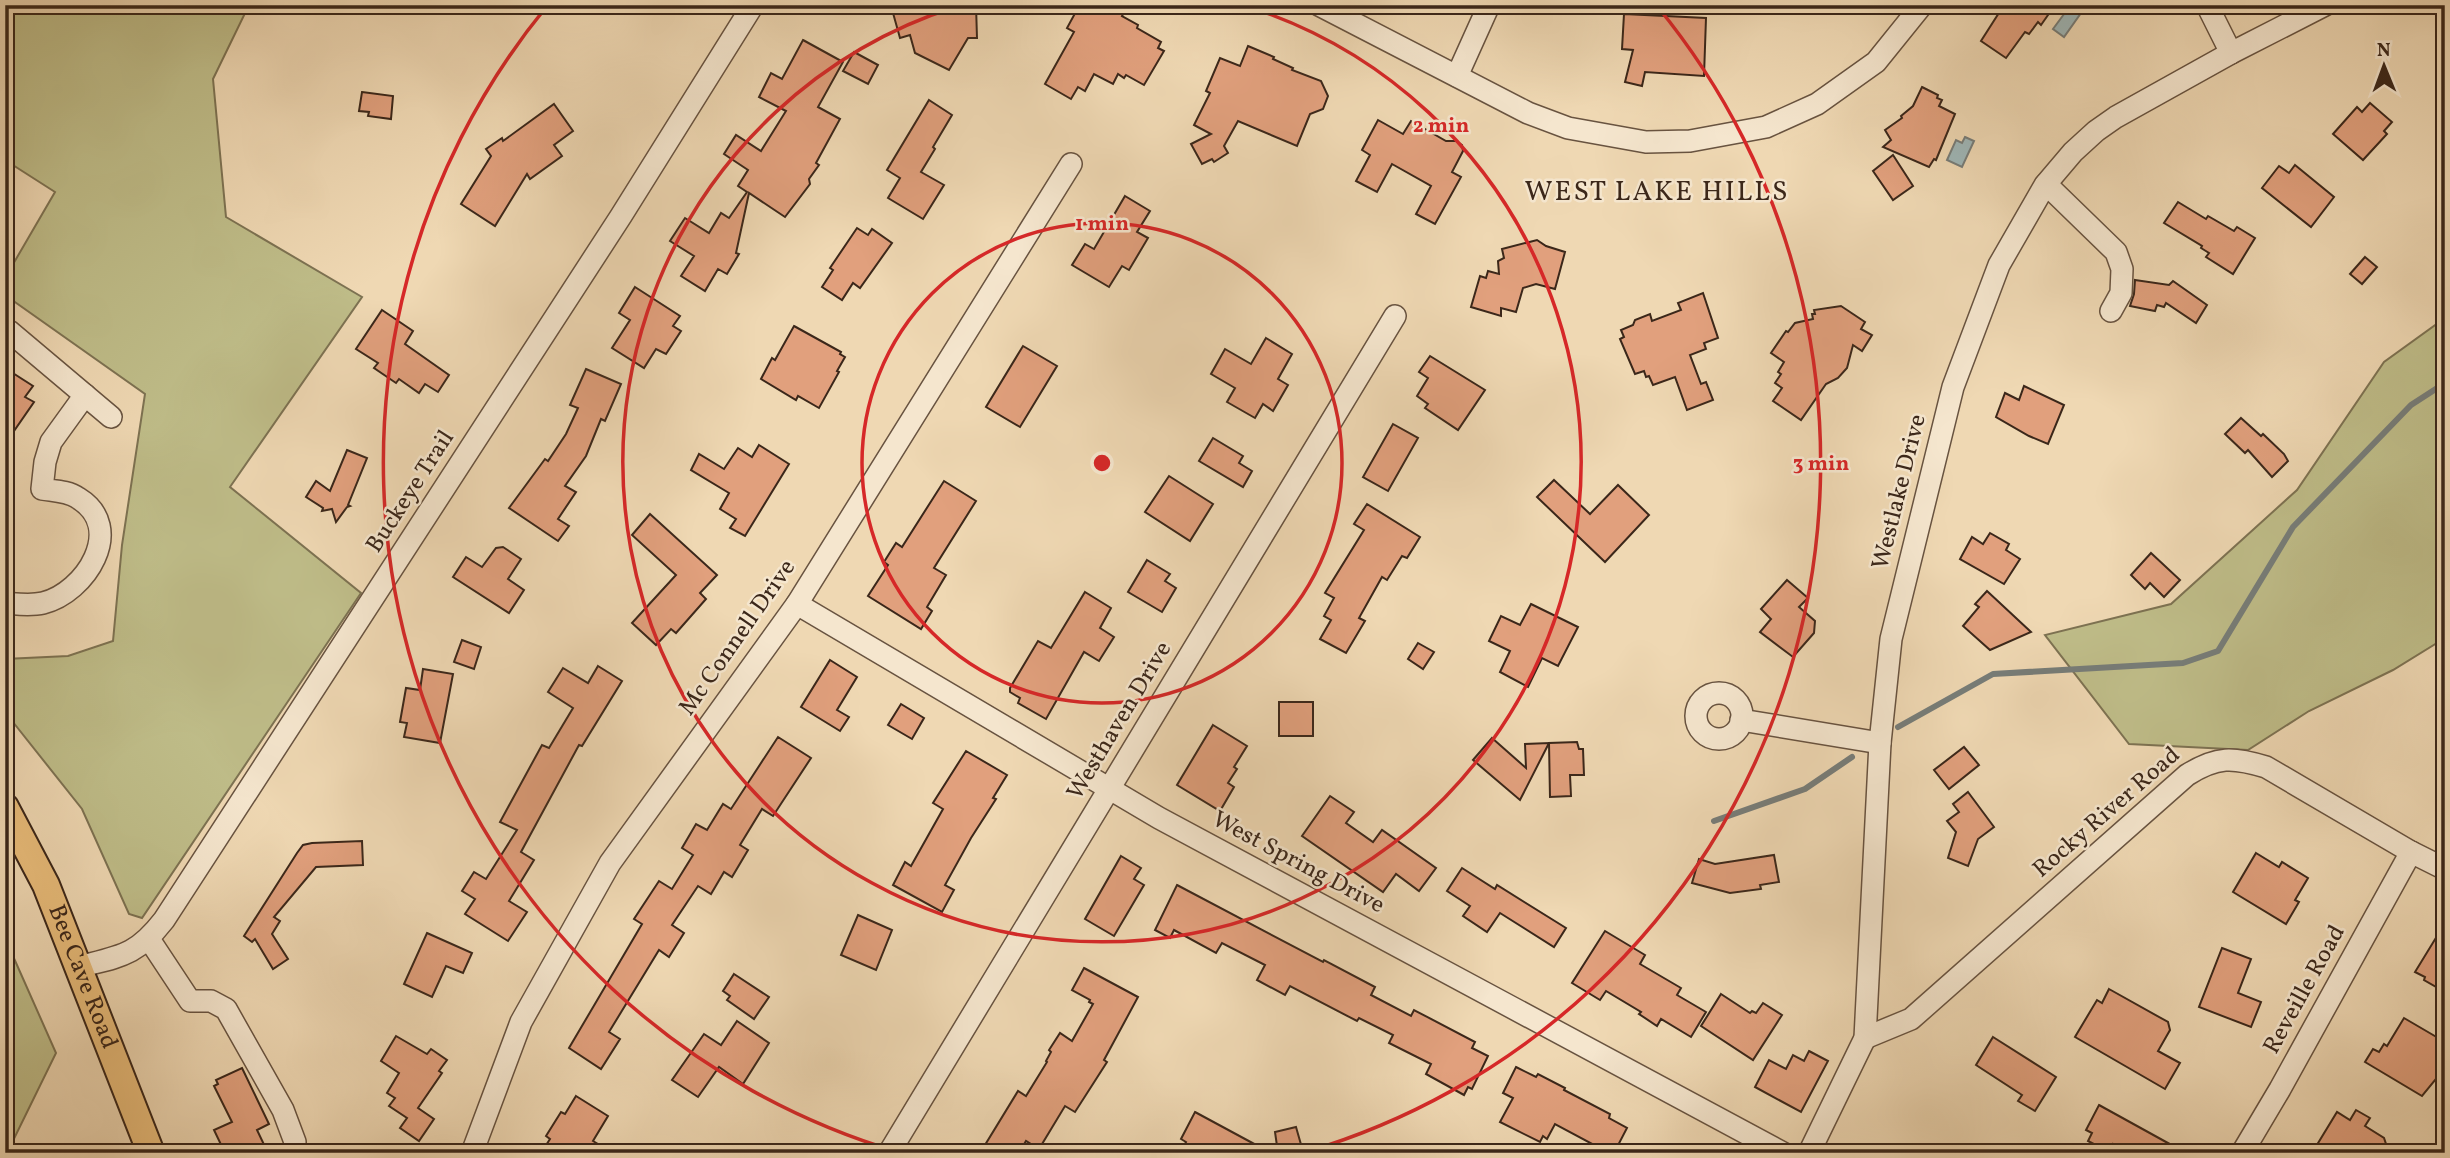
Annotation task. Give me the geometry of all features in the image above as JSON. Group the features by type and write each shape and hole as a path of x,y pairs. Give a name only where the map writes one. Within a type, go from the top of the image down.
{"main road":[{"name":"Bee Cave Road","path":"5,807 46,885 152,1153"}],"street":[{"name":"Buckeye Trail","path":"78,967 131,951 149,939 164,920 614,228 753,5"},
{"path":"1319,5 1528,113 1568,128 1646,142 1690,141 1766,127 1817,104 1876,62 1922,5"},
{"path":"1457,76 1489,5"},
{"path":"2207,5 2231,53"},
{"name":"Westlake Drive","path":"1809,1153 1865,1038 1880,743 1891,639 1954,387 1999,265 2046,184 2073,152 2096,131 2116,117 2231,53 2325,5"},
{"name":"Mc Connell Drive","path":"472,1153 521,1022 610,863 797,604 1071,164"},
{"path":"2046,184 2116,252 2122,269 2121,293 2111,311"},
{"name":"Westhaven Drive","path":"889,1153 1395,316"},
{"path":"9,331 111,417"},
{"path":"5,603 29,605 53,600 74,588 95,560 100,539 92,511 79,498 70,494 42,489 45,461 51,442 85,395"},
{"name":"West Spring Drive","path":"797,604 1108,790 1783,1153"},
{"path":"1741,720 1880,743"},
{"name":"Rocky River Road","path":"1865,1038 1911,1019 2177,784 2204,764 2224,759 2245,760 2266,767 2445,869"},
{"name":"Reveille Road","path":"2242,1153 2411,852"},
{"path":"149,939 190,1001 211,1001 226,1009 283,1110 295,1142 294,1153"}],"shaded area":[{"path":"5,5 249,5 213,79 226,217 362,297 230,487 361,593 142,918 129,914 82,809 5,712 5,659 68,656 113,641 122,545 145,394 5,295 5,278 55,192 5,160"},
{"path":"2445,318 2445,638 2393,670 2309,711 2248,750 2129,744 2045,635 2171,604 2297,490 2384,362"},
{"path":"5,938 56,1053 7,1153 5,1153"}],"water":[{"path":"2070,6 2081,13 2064,37 2053,29"},
{"path":"1965,137 1974,141 1962,167 1947,160 1956,140 1962,143"}],"building":[{"path":"895,5 976,5 977,38 968,38 949,70 915,53 910,35 900,38 893,13 896,12"},
{"path":"1097,5 1128,5 1122,16 1161,42 1158,48 1164,51 1144,85 1126,75 1124,78 1118,74 1113,84 1094,74 1085,91 1078,87 1071,99 1045,84 1074,32 1067,28 1079,6 1094,12"},
{"path":"2004,5 2055,5 2041,25 2038,22 2029,34 2025,32 2006,58 1981,41"},
{"path":"1624,14 1706,18 1704,76 1645,72 1642,86 1625,82 1633,50 1622,49"},
{"path":"803,40 843,62 818,107 840,119 816,163 819,165 809,179 810,184 785,217 749,193 736,253 739,254 727,274 718,269 705,291 681,276 694,256 670,241 685,218 709,233 721,213 729,218 747,192 738,186 748,170 724,154 736,135 761,151 786,111 759,97 771,73 782,79"},
{"path":"1248,46 1274,57 1273,59 1293,68 1292,70 1321,81 1328,96 1323,109 1310,114 1297,146 1238,121 1224,146 1228,153 1214,162 1212,159 1202,164 1191,144 1211,134 1194,125 1210,93 1206,91 1220,58 1240,66"},
{"path":"854,52 878,65 868,84 843,71"},
{"path":"1922,87 1938,95 1937,98 1942,100 1939,106 1955,114 1936,160 1934,159 1929,167 1883,147 1891,140 1885,130 1913,106"},
{"path":"362,92 393,96 391,119 368,116 369,112 359,111"},
{"path":"929,100 952,115 921,172 944,185 923,219 888,198 900,178 887,170"},
{"path":"2370,103 2392,122 2384,131 2387,134 2363,160 2333,134 2357,107 2362,112"},
{"path":"554,104 573,131 554,145 562,156 530,179 527,174 495,226 461,204 491,156 486,149 502,138 503,141"},
{"path":"1378,120 1403,134 1411,121 1446,141 1456,141 1462,145 1463,151 1452,172 1461,177 1435,224 1416,214 1431,186 1392,164 1377,192 1356,181 1370,155 1362,150"},
{"path":"1893,155 1913,186 1893,200 1873,171"},
{"path":"2295,165 2334,197 2311,227 2262,188 2279,166 2289,173"},
{"path":"1125,196 1150,211 1137,232 1148,238 1129,270 1122,266 1109,287 1072,265 1085,244 1094,249"},
{"path":"2178,202 2206,219 2208,216 2234,231 2237,227 2255,238 2233,274 2206,257 2209,253 2201,248 2202,246 2164,223"},
{"path":"857,228 868,235 872,229 892,243 860,288 853,283 842,300 822,287 833,270 830,268"},
{"path":"1537,240 1565,252 1555,289 1536,284 1523,288 1516,312 1501,308 1501,316 1471,307 1480,276 1486,278 1488,271 1499,274 1498,261 1504,258 1502,249"},
{"path":"2365,257 2377,267 2362,284 2350,274"},
{"path":"2135,280 2169,285 2173,281 2207,305 2196,323 2166,303 2164,307 2157,305 2155,311 2130,306"},
{"path":"635,287 680,316 673,326 681,331 666,354 656,349 644,368 612,348 630,320 619,313"},
{"path":"1703,293 1718,338 1704,343 1706,349 1690,355 1701,384 1706,382 1713,400 1687,410 1675,377 1653,385 1644,371 1635,374 1620,339 1624,337 1621,330 1650,314 1652,321 1681,310 1678,303"},
{"path":"1841,306 1865,322 1861,329 1872,335 1862,351 1853,345 1847,368 1838,378 1826,384 1801,420 1773,401 1782,388 1775,383 1784,362 1771,353 1795,323 1813,319 1814,310"},
{"path":"382,310 413,331 405,344 449,375 438,392 425,384 419,393 399,379 396,383 374,368 378,363 356,349"},
{"path":"794,326 841,352 845,357 819,408 798,396 796,400 761,379"},
{"path":"1266,338 1292,354 1278,379 1288,385 1273,411 1263,404 1255,418 1227,402 1235,388 1211,374 1225,349 1251,364"},
{"path":"1023,346 1057,366 1020,427 986,407"},
{"path":"1430,356 1485,390 1458,430 1425,408 1428,404 1417,396 1428,378 1419,372"},
{"path":"5,368 33,386 25,397 34,402 5,444"},
{"path":"586,369 621,384 605,421 601,419 586,456 565,486 576,492 558,519 569,526 558,541 509,508 545,459 548,461 566,434 578,408 570,405"},
{"path":"2024,386 2064,405 2048,444 1996,417 2005,393 2019,400"},
{"path":"2241,418 2261,436 2263,434 2288,461 2272,477 2248,450 2245,453 2225,434"},
{"path":"1393,424 1418,438 1388,491 1363,477"},
{"path":"1213,438 1243,456 1239,463 1252,471 1243,487 1199,461"},
{"path":"759,445 789,464 745,536 730,528 736,519 720,509 729,493 691,470 699,454 724,469 738,448 752,457"},
{"path":"347,450 367,458 348,505 350,506 336,522 332,509 322,511 323,508 306,497 316,481 330,491"},
{"path":"1169,476 1213,504 1190,541 1145,512"},
{"path":"1554,480 1590,514 1618,485 1649,515 1605,562 1537,497"},
{"path":"944,481 976,501 934,568 946,575 927,607 932,611 921,629 868,596 888,565 884,562 896,543 902,547"},
{"path":"1367,504 1420,537 1407,558 1402,556 1387,580 1382,577 1359,618 1365,621 1346,653 1320,639 1331,620 1324,616 1334,598 1325,593 1364,530 1354,524"},
{"path":"650,514 717,575 700,593 706,599 676,633 671,629 656,645 632,623 676,575 632,535"},
{"path":"1990,533 2009,544 2006,550 2020,559 2004,584 1960,559 1972,537 1983,544"},
{"path":"503,547 521,559 508,579 524,590 509,613 453,577 466,557 482,567 496,548"},
{"path":"2151,553 2180,580 2164,597 2150,583 2145,589 2131,575"},
{"path":"1147,560 1170,574 1165,581 1176,588 1162,612 1128,592"},
{"path":"1787,580 1808,598 1799,607 1815,621 1814,633 1793,657 1760,632 1771,619 1761,609"},
{"path":"1987,591 2031,632 1990,650 1963,626 1979,607 1975,604"},
{"path":"1085,592 1111,608 1100,628 1114,637 1099,661 1084,652 1046,719 1018,703 1020,698 1010,692 1010,688 1038,641 1051,648"},
{"path":"1531,604 1578,627 1558,666 1542,658 1528,687 1500,672 1510,651 1489,641 1501,616 1520,625"},
{"path":"462,640 481,647 474,669 454,662"},
{"path":"1418,643 1434,652 1423,669 1408,659"},
{"path":"830,660 857,677 837,710 849,717 840,731 801,707"},
{"path":"598,666 622,681 582,746 579,745 521,852 534,860 509,901 527,912 508,941 465,914 475,899 462,891 474,872 486,879 517,830 500,822 542,745 549,748 573,708 548,692 563,668 588,683"},
{"path":"423,669 453,674 440,743 404,737 407,723 400,722 406,688 420,690"},
{"path":"1279,702 1313,702 1313,736 1279,736"},
{"path":"901,704 924,718 912,739 888,725"},
{"path":"1213,725 1247,746 1234,767 1237,769 1228,783 1234,787 1220,811 1177,785"},
{"path":"778,737 811,758 773,816 762,809 740,845 748,850 732,877 724,872 711,894 698,886 672,925 684,933 669,957 659,950 609,1032 620,1039 601,1069 569,1048 642,924 634,919 659,881 672,889 693,855 682,848 696,824 707,830 723,804 731,809"},
{"path":"1492,738 1526,768 1525,744 1549,743 1520,800 1473,760"},
{"path":"1577,742 1579,749 1583,749 1584,775 1570,775 1571,796 1550,797 1549,743"},
{"path":"1964,747 1979,765 1949,789 1934,770"},
{"path":"966,751 1007,775 993,798 996,799 945,885 954,890 942,912 893,885 905,862 911,866 943,809 933,803"},
{"path":"1968,792 1994,827 1978,839 1968,866 1948,858 1956,832 1947,821 1959,812 1953,804"},
{"path":"1330,796 1354,812 1346,823 1373,842 1382,830 1436,868 1419,891 1396,874 1383,892 1302,836"},
{"path":"362,841 363,865 316,867 274,917 280,921 272,934 288,959 273,969 255,939 252,942 244,936 297,853 303,845 312,843"},
{"path":"2256,853 2279,867 2282,862 2308,878 2295,900 2299,902 2286,924 2233,892"},
{"path":"1774,855 1779,882 1760,885 1761,889 1730,893 1692,883 1699,859 1715,864"},
{"path":"1121,856 1141,868 1134,879 1144,885 1114,936 1085,919"},
{"path":"1462,868 1495,889 1497,885 1566,928 1554,947 1500,913 1487,932 1463,916 1470,906 1447,891"},
{"path":"1177,885 1375,987 1371,995 1411,1016 1414,1010 1475,1042 1472,1048 1488,1056 1472,1089 1468,1087 1464,1095 1426,1074 1431,1064 1389,1043 1393,1035 1359,1018 1357,1021 1290,986 1285,995 1257,980 1265,965 1222,943 1216,953 1174,930 1170,938 1155,930"},
{"path":"858,915 892,930 876,970 841,955"},
{"path":"2445,923 2445,992 2415,972"},
{"path":"1605,931 1645,955 1640,964 1681,988 1677,995 1706,1012 1691,1037 1661,1019 1657,1026 1639,1014 1641,1012 1606,991 1600,1000 1572,983"},
{"path":"427,933 472,953 463,973 446,966 432,997 404,984"},
{"path":"2222,948 2251,959 2238,993 2261,1002 2251,1027 2199,1007"},
{"path":"1084,968 1138,997 1104,1060 1107,1062 1075,1112 1065,1106 1039,1149 1026,1141 1019,1153 998,1153 985,1145 1018,1091 1026,1096 1047,1062 1051,1052 1049,1050 1060,1033 1072,1041 1093,1004 1072,990"},
{"path":"734,974 769,997 754,1019 727,1000 730,996 723,991"},
{"path":"2109,989 2168,1022 2170,1030 2158,1051 2180,1063 2165,1089 2075,1037 2097,1000 2102,1003"},
{"path":"1721,994 1750,1013 1756,1013 1763,1003 1782,1015 1753,1060 1701,1026"},
{"path":"2404,1018 2445,1042 2445,1068 2422,1096 2365,1062 2373,1049 2379,1052 2384,1044 2387,1046"},
{"path":"737,1021 769,1043 743,1084 719,1067 698,1097 672,1080 704,1034 721,1045"},
{"path":"396,1036 427,1054 431,1049 447,1060 439,1071 442,1073 418,1108 434,1119 419,1141 400,1128 407,1118 389,1106 395,1098 387,1093 399,1073 381,1061"},
{"path":"1993,1037 2056,1077 2035,1111 2018,1101 2022,1095 1976,1065"},
{"path":"1809,1051 1828,1061 1801,1112 1755,1087 1769,1060 1786,1069 1793,1055 1804,1061"},
{"path":"1516,1067 1536,1077 1538,1074 1565,1088 1564,1090 1610,1114 1609,1118 1627,1128 1614,1153 1609,1153 1555,1124 1547,1139 1543,1136 1540,1142 1500,1122 1513,1098 1503,1093"},
{"path":"242,1068 269,1124 257,1130 268,1153 225,1153 214,1130 232,1122 214,1086 218,1084 216,1080"},
{"path":"576,1096 608,1116 593,1141 613,1153 541,1153 550,1139 546,1136 561,1112 565,1114"},
{"path":"2099,1105 2186,1153 2129,1153 2113,1144 2109,1152 2088,1141 2092,1133 2086,1130"},
{"path":"2356,1110 2370,1118 2365,1126 2384,1138 2386,1144 2382,1151 2312,1153 2337,1112 2350,1120"},
{"path":"1195,1112 1271,1153 1180,1153 1186,1142 1181,1139"},
{"path":"1296,1127 1302,1148 1278,1153 1275,1132"}],"waterway":[{"path":"1898,727 1993,674 2183,663 2218,651 2293,527 2411,405 2445,383"},
{"path":"1714,821 1805,789 1852,757"}],"district":[{"name":"WEST LAKE HILLS","path":"1657,192"}]}
